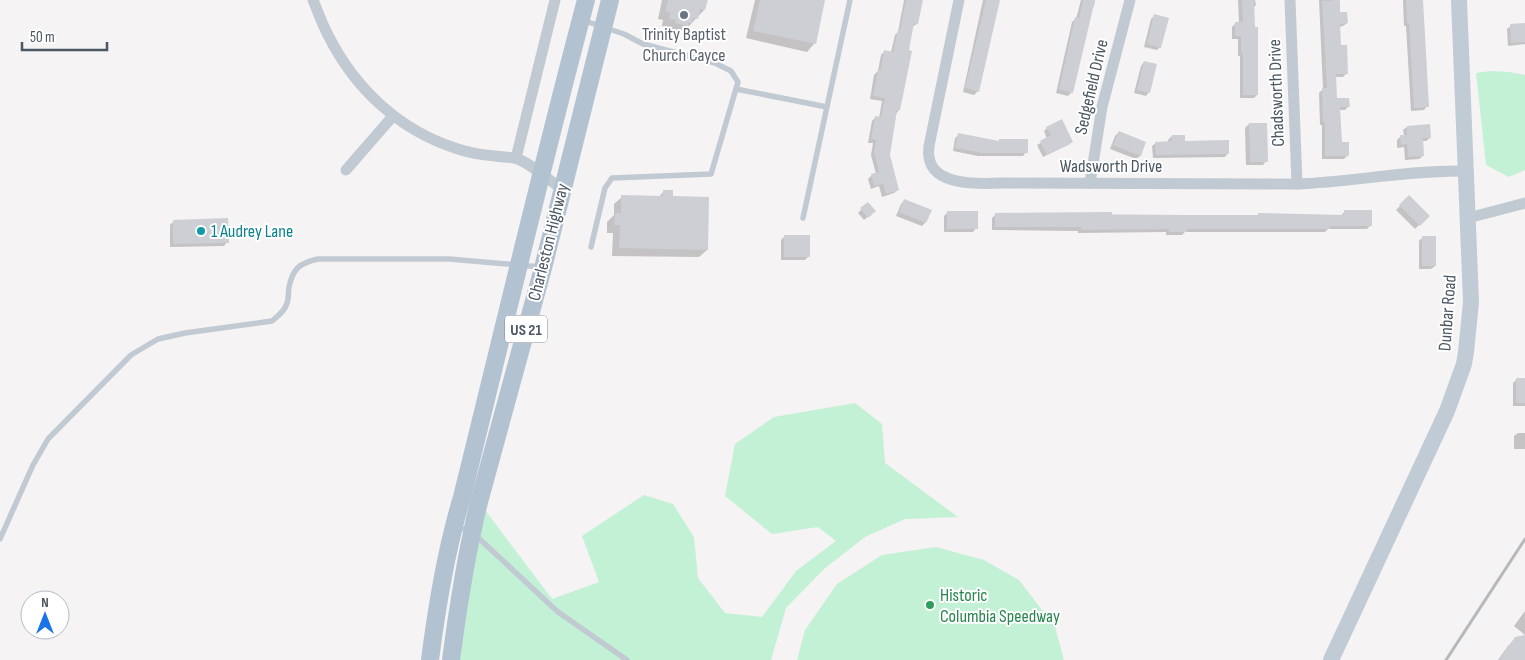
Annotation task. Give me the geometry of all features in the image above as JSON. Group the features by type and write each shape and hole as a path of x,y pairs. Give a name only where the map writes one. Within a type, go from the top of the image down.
{"main road":[{"name":"Charleston Highway","path":"430,660 437,610 453,526 520,265 540,174 586,0"},
{"name":"Charleston Highway","path":"451,660 472,532 543,268 610,0"}],"street":[{"path":"313,0 340,56 362,87 392,116 424,136 458,150 516,158 562,189"},
{"path":"516,158 555,0"},
{"name":"Wadsworth Drive","path":"959,0 929,146 929,159 934,169 946,179 970,184 1297,184 1334,182 1419,172 1466,171"},
{"name":"Sedgefield Drive","path":"1090,183 1102,107 1130,0"},
{"name":"Chadsworth Drive","path":"1290,0 1297,184"},
{"name":"Dunbar Road","path":"1331,660 1447,411 1464,364 1471,302 1459,0"},
{"path":"346,170 392,116"},
{"path":"1468,218 1525,203"}],"lane":[{"path":"803,218 850,0"},
{"path":"580,20 624,34 643,44 715,62 731,71 738,82 710,174 612,178 605,188 591,247"},
{"path":"736,88 827,107"},
{"path":"0,539 33,465 48,439 131,355 158,339 185,333 272,321 282,313 287,304 292,278 296,270 304,262 318,258 449,259 543,268"},
{"path":"453,526 472,532 558,612 627,660"}],"green space":[{"path":"1490,71 1525,75 1525,170 1509,177 1486,165 1476,73"},
{"path":"855,403 882,424 885,463 958,517 905,519 865,537 824,569 786,608 771,660 451,660 479,502 552,599 599,582 582,536 644,495 673,504 694,537 698,578 725,613 762,617 796,571 836,541 818,527 772,534 725,496 735,444 774,417"},
{"name":"Historic Columbia Speedway","path":"936,547 984,560 1019,580 1055,627 1064,660 797,660 805,630 837,584 882,555"}],"building":[{"name":"Trinity Baptist Church Cayce","path":"668,0 708,0 705,10 700,9 698,19 693,18 692,23 688,23 688,26 675,23 676,20 669,19 670,13 665,11"},
{"path":"760,0 825,0 816,44 753,31"},
{"path":"906,0 923,0 918,24 914,23 909,50 912,51 900,110 897,110 890,155 899,190 886,194 883,184 874,186 871,174 879,172 874,151 876,140 871,139 875,116 881,117 885,98 873,96 878,70 881,70 884,50 893,52"},
{"path":"986,0 1000,0 979,92 965,88"},
{"path":"1083,0 1095,0 1073,93 1059,89 1075,17 1079,18"},
{"path":"1242,0 1254,0 1255,27 1258,27 1258,95 1243,95 1241,36 1235,36 1235,22 1243,22"},
{"path":"1340,0 1340,12 1347,12 1348,23 1340,24 1341,45 1347,45 1348,74 1336,74 1337,98 1349,98 1350,107 1340,107 1342,142 1349,142 1349,156 1325,156 1322,88 1327,88 1322,1"},
{"path":"1406,0 1423,0 1429,107 1414,108"},
{"path":"1154,14 1169,18 1161,48 1147,44"},
{"path":"1525,23 1525,42 1511,43 1510,24"},
{"path":"1144,61 1157,64 1150,93 1137,90"},
{"path":"1062,119 1073,142 1047,155 1040,141 1051,135 1046,127"},
{"path":"1249,123 1267,123 1268,162 1250,162"},
{"path":"1430,124 1431,138 1423,138 1424,156 1408,157 1407,144 1401,145 1400,135 1407,135 1407,126"},
{"path":"1119,131 1146,142 1141,156 1113,145"},
{"path":"958,133 999,141 999,139 1028,139 1028,153 982,153 955,148"},
{"path":"1172,135 1185,135 1185,141 1229,140 1229,154 1156,155 1155,142 1172,141"},
{"path":"663,190 673,190 673,196 709,197 708,250 619,248 620,225 614,225 615,213 621,213 621,195 663,196"},
{"path":"1409,195 1430,216 1420,226 1399,205"},
{"path":"904,199 932,210 926,223 899,212"},
{"path":"868,202 876,211 868,218 860,208"},
{"path":"1344,210 1372,210 1372,226 1330,226 1330,229 1187,229 1187,232 1169,232 1169,229 1081,230 1081,227 995,227 995,213 1112,212 1112,215 1258,215 1258,213 1344,215"},
{"path":"947,211 978,211 978,229 947,229"},
{"name":"1 Audrey Lane","path":"228,218 229,243 173,244 173,220"},
{"path":"784,235 810,235 810,257 784,257"},
{"path":"1422,236 1436,236 1436,266 1422,266"},
{"path":"1516,378 1525,378 1525,403 1516,403"},
{"path":"1525,635 1525,660 1499,660 1515,637"}],"railway":[{"path":"1446,660 1525,539"}],"place":[{"name":"Trinity Baptist Church Cayce","path":"684,15"},
{"name":"1 Audrey Lane","path":"201,231"},
{"name":"Historic Columbia Speedway","path":"930,605"}]}
